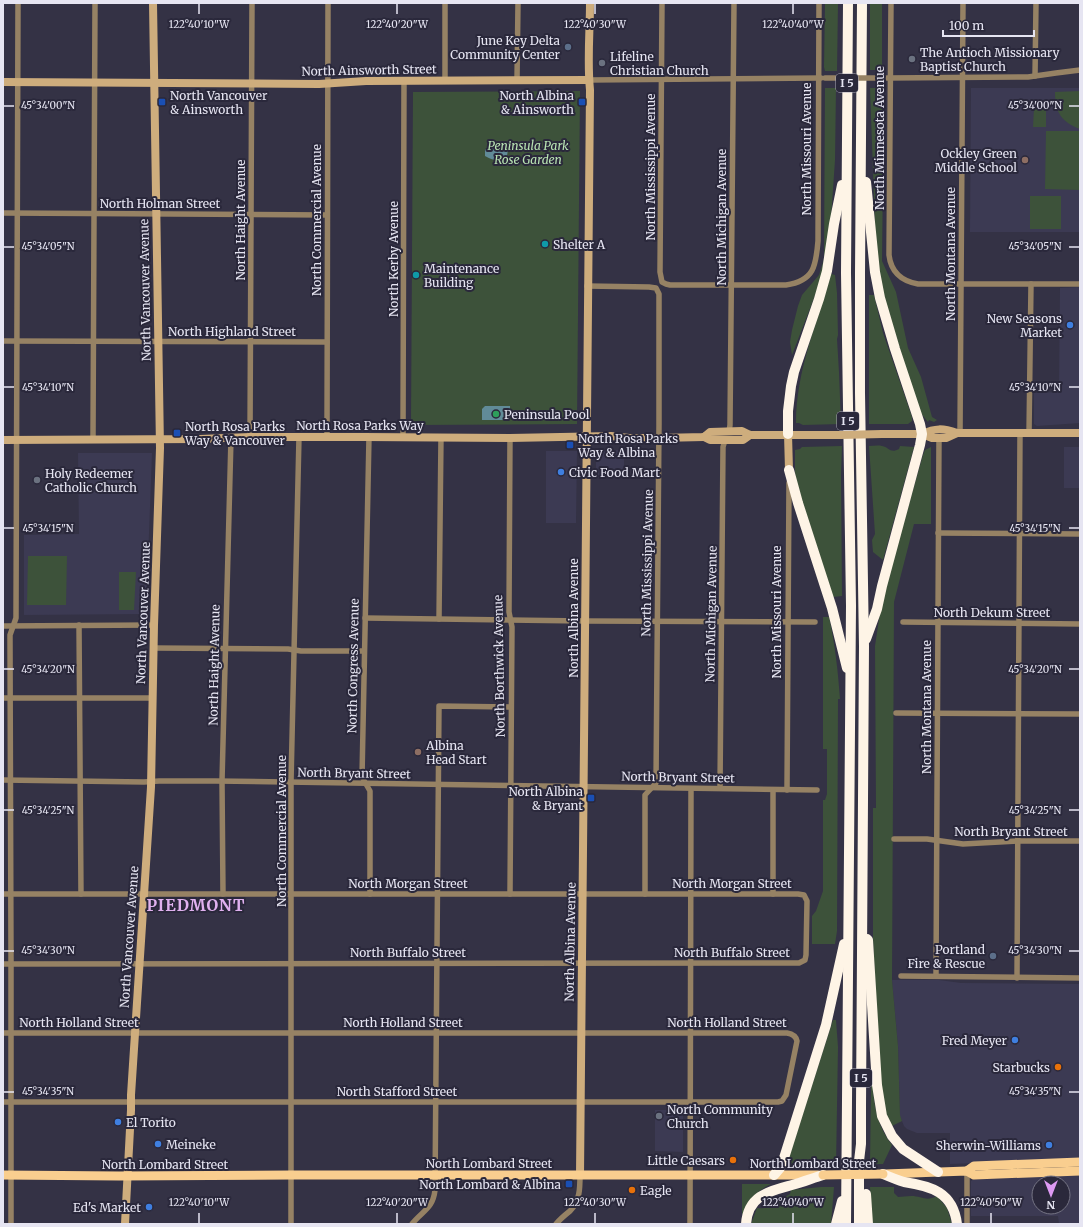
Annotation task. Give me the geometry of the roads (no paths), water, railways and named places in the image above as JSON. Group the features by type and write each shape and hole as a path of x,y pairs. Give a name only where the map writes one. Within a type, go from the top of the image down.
{"highway":[{"name":"I 5","path":"846,1224 851,548 846,163 848,3"},
{"name":"I 5","path":"859,1224 859,1161 861,1144 864,646 860,386 862,3"},
{"path":"861,134 875,272 880,298 922,434 877,609 864,646"},
{"path":"788,434 788,411 791,386 794,372 827,272 834,224 846,163"},
{"path":"789,470 798,503 832,608 850,679"},
{"path":"774,1175 780,1168 784,1158 821,1044 831,1006 848,920"},
{"path":"862,933 868,940 876,1085 882,1116 892,1136 902,1149 938,1172"},
{"path":"861,1144 865,1160 866,1207 868,1224"},
{"path":"883,1174 903,1182 928,1186 941,1193 954,1210 957,1224"},
{"path":"746,1224 751,1207 762,1195 780,1187 823,1175"},
{"path":"836,1224 846,1186"}],"main road":[{"name":"North Lombard Street","path":"967,1171 974,1166 1080,1162"},
{"name":"North Lombard Street","path":"7,1175 823,1175 967,1171 974,1175 1080,1171"}],"street":[{"path":"11,1224 7,1175 11,1102 10,635 16,618 18,3"},
{"path":"92,439 95,3"},
{"name":"North Vancouver Avenue","path":"125,1224 150,782 160,439 153,3"},
{"name":"North Haight Avenue","path":"250,437 252,3"},
{"name":"North Commercial Avenue","path":"326,437 328,3"},
{"path":"445,3 445,81"},
{"path":"517,80 518,3"},
{"name":"North Albina Avenue","path":"556,1224 571,1210 577,1200 580,1189 590,90 588,67 590,51 590,3"},
{"name":"North Mississippi Avenue","path":"662,3 661,280 663,283 670,285 732,285"},
{"name":"North Michigan Avenue","path":"729,432 732,285 734,3"},
{"name":"North Missouri Avenue","path":"732,285 795,284 801,282 810,274 816,262 818,241 819,3"},
{"name":"North Minnesota Avenue","path":"891,3 887,78 890,262 894,272 899,277 911,283 961,284"},
{"name":"North Montana Avenue","path":"958,433 961,284 963,3"},
{"path":"1035,76 1036,3"},
{"name":"North Ainsworth Street","path":"3,82 328,83 517,80 963,77 1028,78 1080,70"},
{"name":"North Kerby Avenue","path":"403,437 404,81"},
{"name":"North Holman Street","path":"3,213 328,215"},
{"path":"961,284 1080,284"},
{"path":"1017,978 1019,534 1031,284"},
{"name":"North Mississippi Avenue","path":"588,286 653,287 657,289 659,294 656,783 645,795 645,894"},
{"name":"North Highland Street","path":"3,341 327,342"},
{"name":"North Rosa Parks Way","path":"3,440 250,437 659,438 704,436 710,432 742,431 750,435 922,434 932,430 947,430 958,433 1080,433"},
{"name":"North Rosa Parks Way","path":"922,434 932,438 946,438 958,433"},
{"name":"North Missouri Avenue","path":"786,790 789,470 788,434"},
{"name":"North Rosa Parks Way","path":"704,436 710,440 743,440 750,435"},
{"name":"North Commercial Avenue","path":"291,1224 291,782 299,437"},
{"name":"North Congress Avenue","path":"369,437 362,777 370,791 370,894"},
{"path":"439,619 440,437"},
{"name":"North Haight Avenue","path":"223,894 222,781 231,438"},
{"name":"North Borthwick Avenue","path":"510,438 509,612 512,627 510,894"},
{"name":"North Montana Avenue","path":"936,976 939,438"},
{"name":"North Michigan Avenue","path":"720,788 723,448 725,440"},
{"path":"938,533 1080,534"},
{"path":"365,618 814,622"},
{"name":"North Dekum Street","path":"903,622 1080,624"},
{"path":"79,625 81,894"},
{"path":"3,626 154,625"},
{"path":"153,648 364,651"},
{"path":"3,698 152,698"},
{"path":"412,1224 429,1208 432,1203 436,1175 439,706 511,707"},
{"path":"896,713 1080,714"},
{"name":"North Bryant Street","path":"3,780 150,782 222,781 817,790"},
{"path":"690,1224 691,788"},
{"path":"773,790 773,894"},
{"name":"North Bryant Street","path":"894,839 927,839 963,844 1018,841 1080,841"},
{"name":"North Morgan Street","path":"3,894 798,894 804,895 807,901 805,960"},
{"name":"North Buffalo Street","path":"3,964 799,963 805,960"},
{"path":"901,976 1080,978"},
{"name":"North Holland Street","path":"3,1033 787,1033 794,1035 797,1041 786,1094 782,1101"},
{"name":"North Stafford Street","path":"3,1102 782,1101"},
{"path":"967,1171 967,1224"}],"water":[{"path":"490,144 500,144 506,147 508,149 507,156 496,160 485,156 485,150"},
{"name":"Peninsula Pool","path":"485,406 510,406 510,420 482,420 482,409"}],"place":[{"name":"June Key Delta Community Center","path":"568,47"},
{"name":"The Antioch Missionary Baptist Church","path":"912,59"},
{"name":"Lifeline Christian Church","path":"602,63"},
{"name":"North Vancouver & Ainsworth","path":"162,102"},
{"name":"North Albina & Ainsworth","path":"582,102"},
{"name":"Ockley Green Middle School","path":"1025,160"},
{"name":"Shelter A","path":"545,244"},
{"name":"Maintenance Building","path":"416,275"},
{"name":"New Seasons Market","path":"1070,325"},
{"name":"Peninsula Pool","path":"496,414"},
{"name":"North Rosa Parks Way & Vancouver","path":"177,433"},
{"name":"North Rosa Parks Way & Albina","path":"570,445"},
{"name":"Civic Food Mart","path":"561,472"},
{"name":"Holy Redeemer Catholic Church","path":"37,480"},
{"name":"Albina Head Start","path":"418,752"},
{"name":"North Albina & Bryant","path":"591,798"},
{"name":"Portland Fire & Rescue","path":"993,956"},
{"name":"Fred Meyer","path":"1015,1040"},
{"name":"Starbucks","path":"1058,1067"},
{"name":"North Community Church","path":"659,1116"},
{"name":"El Torito","path":"118,1122"},
{"name":"Meineke","path":"158,1144"},
{"name":"Sherwin-Williams","path":"1049,1145"},
{"name":"Little Caesars","path":"733,1160"},
{"name":"North Lombard & Albina","path":"569,1184"},
{"name":"Eagle","path":"632,1190"},
{"name":"Ed's Market","path":"149,1207"}],"district":[{"name":"PIEDMONT","path":"196,905"}],"park label":[{"name":"Peninsula Park Rose Garden","path":"528,152"}]}
